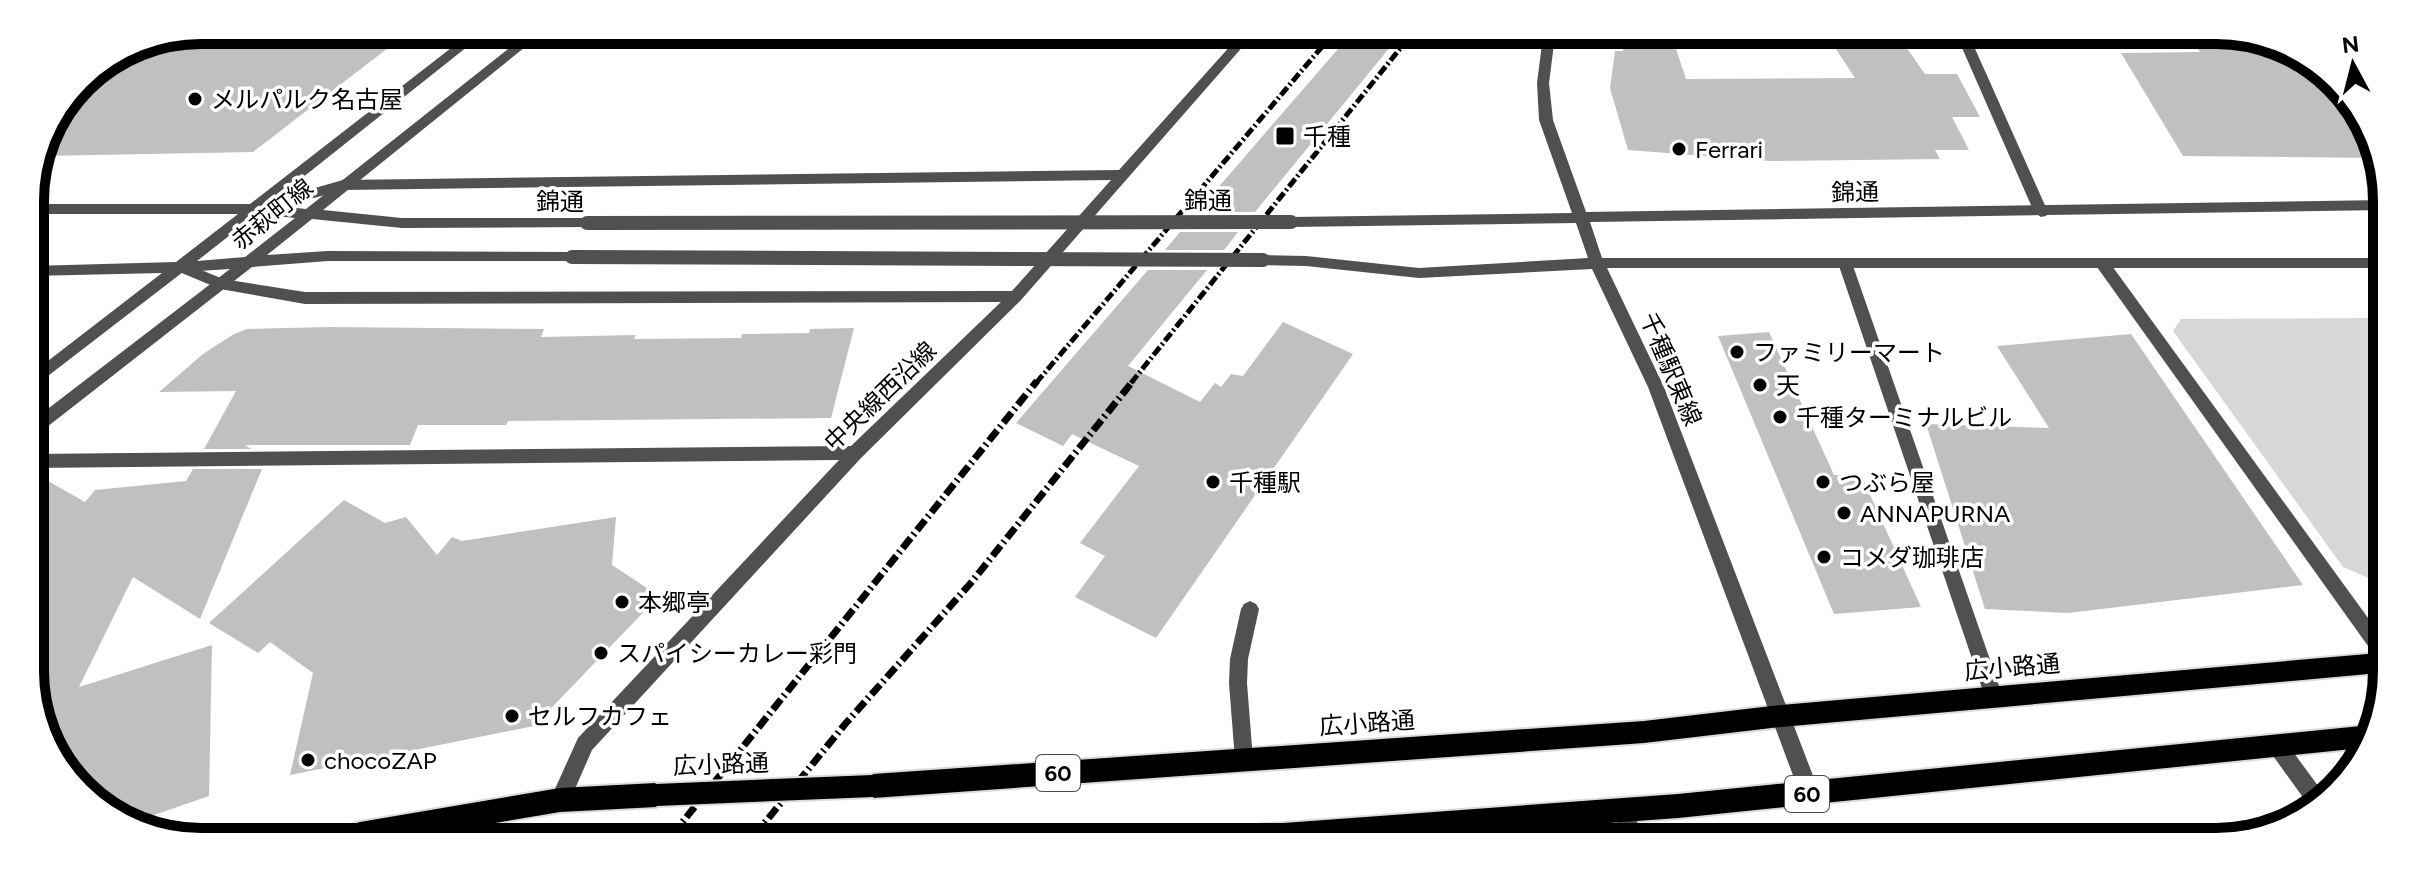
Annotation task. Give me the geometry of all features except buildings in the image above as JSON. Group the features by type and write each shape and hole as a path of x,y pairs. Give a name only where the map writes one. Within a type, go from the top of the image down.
{"main road":[{"name":"広小路通","path":"395,828 560,800 873,786 1644,732 1781,716 2373,664"},
{"name":"60","path":"1463,828 2358,737"}],"street":[{"name":"赤萩町線","path":"44,373 465,44"},
{"name":"赤萩町線","path":"44,420 522,44"},
{"name":"中央線西沿線","path":"560,800 585,744 855,453 1016,296 1239,44"},
{"name":"千種駅東線","path":"1548,44 1543,83 1546,120 1580,218 1597,263 1656,387 1810,794"},
{"path":"1966,44 2041,212"},
{"path":"256,209 343,185 1121,175"},
{"name":"錦通","path":"44,209 256,209 402,223 1291,222 2373,205"},
{"path":"44,271 182,267 328,256 1263,260 1306,261 1419,273 1597,263 2373,263"},
{"path":"1845,263 1994,697"},
{"path":"2102,263 2373,639"},
{"path":"182,267 220,284 324,298 1016,296"},
{"path":"44,461 855,453"},
{"path":"1244,760 1238,683 1239,659 1250,609"},
{"path":"2278,747 2313,795"},
{"path":"1624,811 1629,828"}],"shaded area":[{"path":"2373,318 2373,580 2343,567 2173,331 2181,319"}],"railway":[{"path":"1036,383 1324,44"},
{"path":"1131,383 1404,44"},
{"path":"678,828 1037,381"},
{"path":"761,828 846,723 970,584 1133,381"}],"place":[{"name":"メルパルク名古屋","path":"195,99"},
{"name":"千種","path":"1285,136"},
{"name":"Ferrari","path":"1679,149"},
{"name":"ファミリーマート","path":"1737,352"},
{"name":"天","path":"1760,385"},
{"name":"千種ターミナルビル","path":"1780,417"},
{"name":"千種駅","path":"1213,482"},
{"name":"つぶら屋","path":"1823,482"},
{"name":"ANNAPURNA","path":"1844,513"},
{"name":"コメダ珈琲店","path":"1824,557"},
{"name":"本郷亭","path":"622,602"},
{"name":"スパイシーカレー彩門","path":"601,653"},
{"name":"セルフカフェ","path":"512,716"},
{"name":"chocoZAP","path":"308,760"}]}
